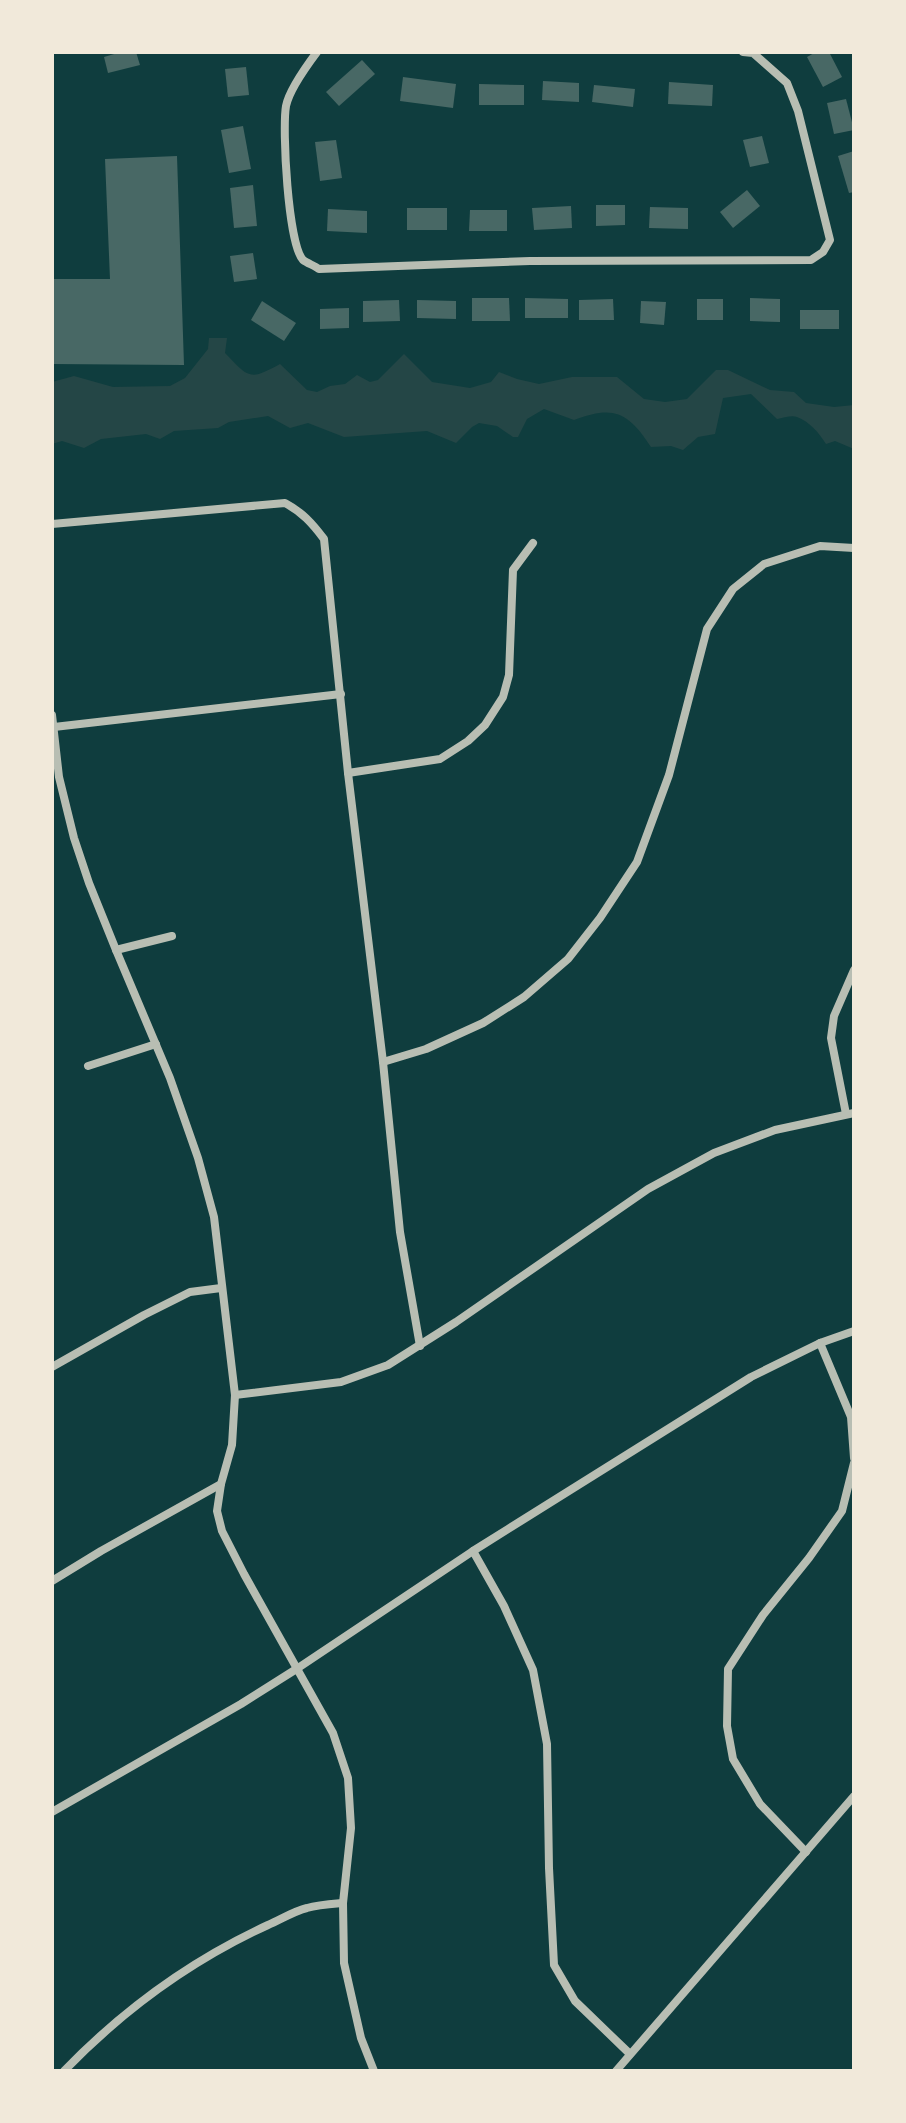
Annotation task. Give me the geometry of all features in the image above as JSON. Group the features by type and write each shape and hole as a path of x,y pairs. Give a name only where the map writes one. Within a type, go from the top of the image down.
{"street":[{"path":"317,52 286,105 286,155 294,241 302,259 319,269 530,261 811,260 823,252 830,240 798,111 787,83 753,53 743,52"},
{"path":"52,524 285,503 299,510 324,539 400,1232 420,1346"},
{"path":"348,773 440,759 468,741 485,725 503,697 509,675 513,570 533,543"},
{"path":"383,1062 426,1049 483,1023 524,997 568,959 637,862 669,775 707,629 733,589 764,564 820,546 854,548"},
{"path":"54,727 341,694"},
{"path":"52,715 59,777 74,838 89,883 156,1044 198,1158 214,1217 235,1395 232,1445 217,1511 222,1531 333,1733 348,1778 351,1828 343,1903 344,1963 361,2038 374,2071"},
{"path":"116,950 172,936"},
{"path":"235,1395 341,1382 388,1365 648,1189 714,1153 775,1130 850,1113 831,1038 834,1016 854,970"},
{"path":"88,1066 156,1044"},
{"path":"52,1367 190,1292 221,1288"},
{"path":"52,1812 241,1704 473,1551 751,1377 820,1343 854,1331"},
{"path":"806,1852 760,1804 733,1759 727,1726 728,1669 763,1615 842,1511 854,1461 851,1417 820,1343"},
{"path":"52,1581 221,1484"},
{"path":"473,1551 504,1606 533,1670 547,1744 554,1965 575,2001 630,2054"},
{"path":"616,2071 854,1796"},
{"path":"64,2071 143,2001 199,1962 306,1908 343,1903"}],"shaded area":[{"path":"209,338 227,338 225,353 245,372 255,375 280,364 307,390 317,392 345,384 357,375 370,382 378,380 404,354 432,382 470,388 491,382 499,372 539,384 572,377 617,377 644,399 665,402 687,399 716,370 728,370 770,390 794,392 806,403 834,407 854,405 854,449 835,441 826,444 814,428 797,417 777,419 751,394 723,398 715,434 698,437 683,450 671,446 651,447 635,426 619,415 600,413 574,420 544,409 527,419 518,437 497,426 479,423 456,443 427,431 344,437 308,423 290,428 268,416 229,422 218,428 174,431 160,439 146,434 101,439 84,448 62,441 52,444 52,382 74,376 113,387 170,386 185,378 208,349"}],"building":[{"path":"136,52 140,65 108,73 104,57"},
{"path":"816,52 829,52 842,77 823,87 807,57"},
{"path":"362,60 375,74 339,106 326,92"},
{"path":"246,67 249,95 228,97 225,69"},
{"path":"403,77 456,84 453,108 400,101"},
{"path":"543,81 579,83 579,102 542,100"},
{"path":"669,82 713,85 712,106 668,104"},
{"path":"479,84 524,85 524,105 479,105"},
{"path":"594,85 635,89 633,107 592,102"},
{"path":"846,99 854,130 834,134 827,103"},
{"path":"243,126 251,169 229,173 221,130"},
{"path":"762,136 769,163 750,167 743,140"},
{"path":"336,140 342,178 320,181 315,142"},
{"path":"854,151 854,192 849,193 838,156"},
{"path":"177,156 184,365 52,364 52,279 110,279 105,159"},
{"path":"253,185 257,226 234,228 230,188"},
{"path":"747,190 760,206 733,228 720,212"},
{"path":"596,205 625,205 625,225 596,226"},
{"path":"571,206 572,228 534,230 532,208"},
{"path":"650,207 688,208 688,229 649,228"},
{"path":"407,208 447,208 447,230 407,230"},
{"path":"328,209 367,211 367,233 327,231"},
{"path":"470,210 507,210 507,231 469,231"},
{"path":"253,253 257,279 234,282 230,256"},
{"path":"472,298 509,298 510,321 472,321"},
{"path":"525,298 568,299 568,318 525,318"},
{"path":"750,298 780,299 780,322 750,321"},
{"path":"613,299 614,320 579,320 579,300"},
{"path":"697,299 723,299 723,320 697,320"},
{"path":"399,300 400,321 363,322 363,301"},
{"path":"417,300 456,301 456,319 417,318"},
{"path":"262,301 296,323 284,341 251,320"},
{"path":"641,301 666,302 664,325 640,323"},
{"path":"349,308 349,328 320,329 320,309"},
{"path":"800,310 839,310 839,329 800,329"}]}
